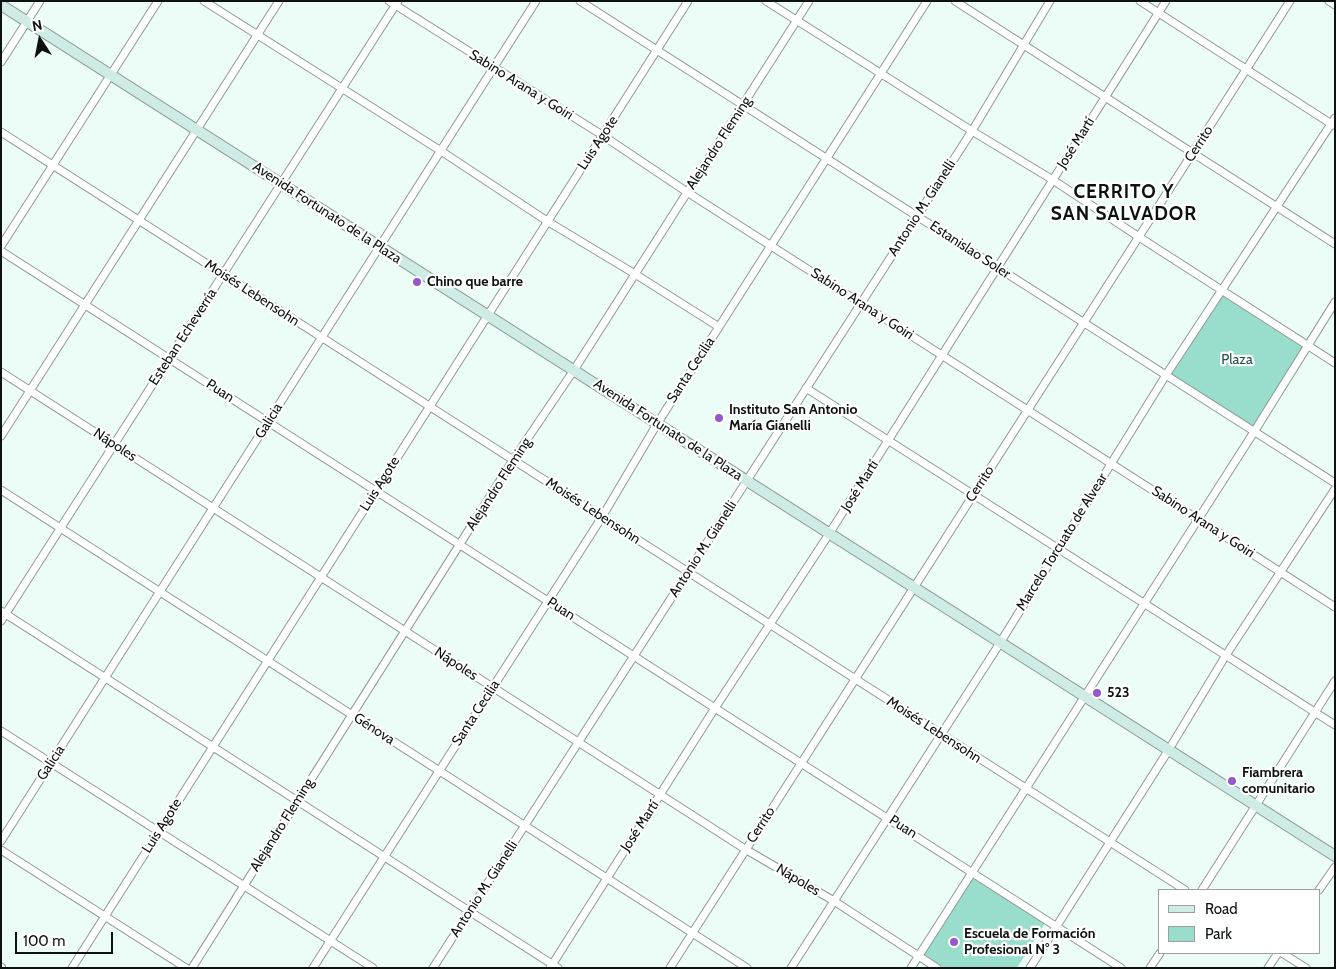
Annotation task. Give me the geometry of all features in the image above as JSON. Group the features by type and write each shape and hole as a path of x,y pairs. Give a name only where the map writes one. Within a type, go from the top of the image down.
{"main road":[{"name":"Avenida Fortunato de la Plaza","path":"1,5 1335,856"}],"street":[{"path":"1,62 40,1"},
{"path":"1,246 158,1"},
{"path":"204,1 718,328"},
{"path":"1,436 279,1"},
{"name":"Galicia","path":"1,841 536,1"},
{"name":"Estanislao Soler","path":"580,1 1335,483"},
{"name":"Luis Agote","path":"72,968 688,1"},
{"path":"766,1 880,74 1053,180 1335,363"},
{"name":"Alejandro Fleming","path":"192,968 513,460 574,370 809,1"},
{"name":"Santa Cecilia","path":"313,968 602,517 657,424 926,1"},
{"path":"955,1 1335,244"},
{"name":"Antonio M. Gianelli","path":"433,968 972,131 1050,1"},
{"path":"1140,1 1246,70 1333,123"},
{"name":"José Martí","path":"553,967 607,878 771,625 1166,1"},
{"name":"Cerrito","path":"670,968 1290,1"},
{"path":"1329,1 1335,5"},
{"name":"Sabino Arana y Goiri","path":"394,3 1335,607"},
{"name":"Esteban Echeverría","path":"1,621 4,613 61,528 342,89 394,3"},
{"name":"Marcelo Torcuato de Alvear","path":"791,968 1000,643 1166,375 1333,123"},
{"name":"Moisés Lebensohn","path":"1,132 1183,889"},
{"name":"Puan","path":"1,251 1121,968"},
{"path":"911,968 1335,302"},
{"name":"Nápoles","path":"1,372 660,795 745,849 834,901 937,968"},
{"path":"806,388 1335,725"},
{"path":"1030,968 1168,751 1226,655 1335,489"},
{"name":"Génova","path":"1,490 747,968"},
{"path":"4,613 470,911 553,967"},
{"path":"1203,889 1335,681"},
{"path":"1,731 373,968"},
{"path":"1,850 186,968"},
{"path":"1320,889 1335,866"},
{"path":"1150,968 1159,954"},
{"path":"1268,968 1277,954"},
{"path":"1284,954 1306,968"}],"green space":[{"name":"Plaza","path":"1223,291 1307,345 1254,432 1166,375"},
{"path":"969,876 1045,923 1017,968 944,968 920,953"}],"place":[{"name":"Chino que barre","path":"417,282"},
{"name":"Instituto San Antonio María Gianelli","path":"719,418"},
{"name":"523","path":"1097,693"},
{"name":"Fiambrera comunitario","path":"1232,781"},
{"name":"Escuela de Formación Profesional N° 3","path":"954,942"}],"district":[{"name":"CERRITO Y SAN SALVADOR","path":"1124,203"}]}
